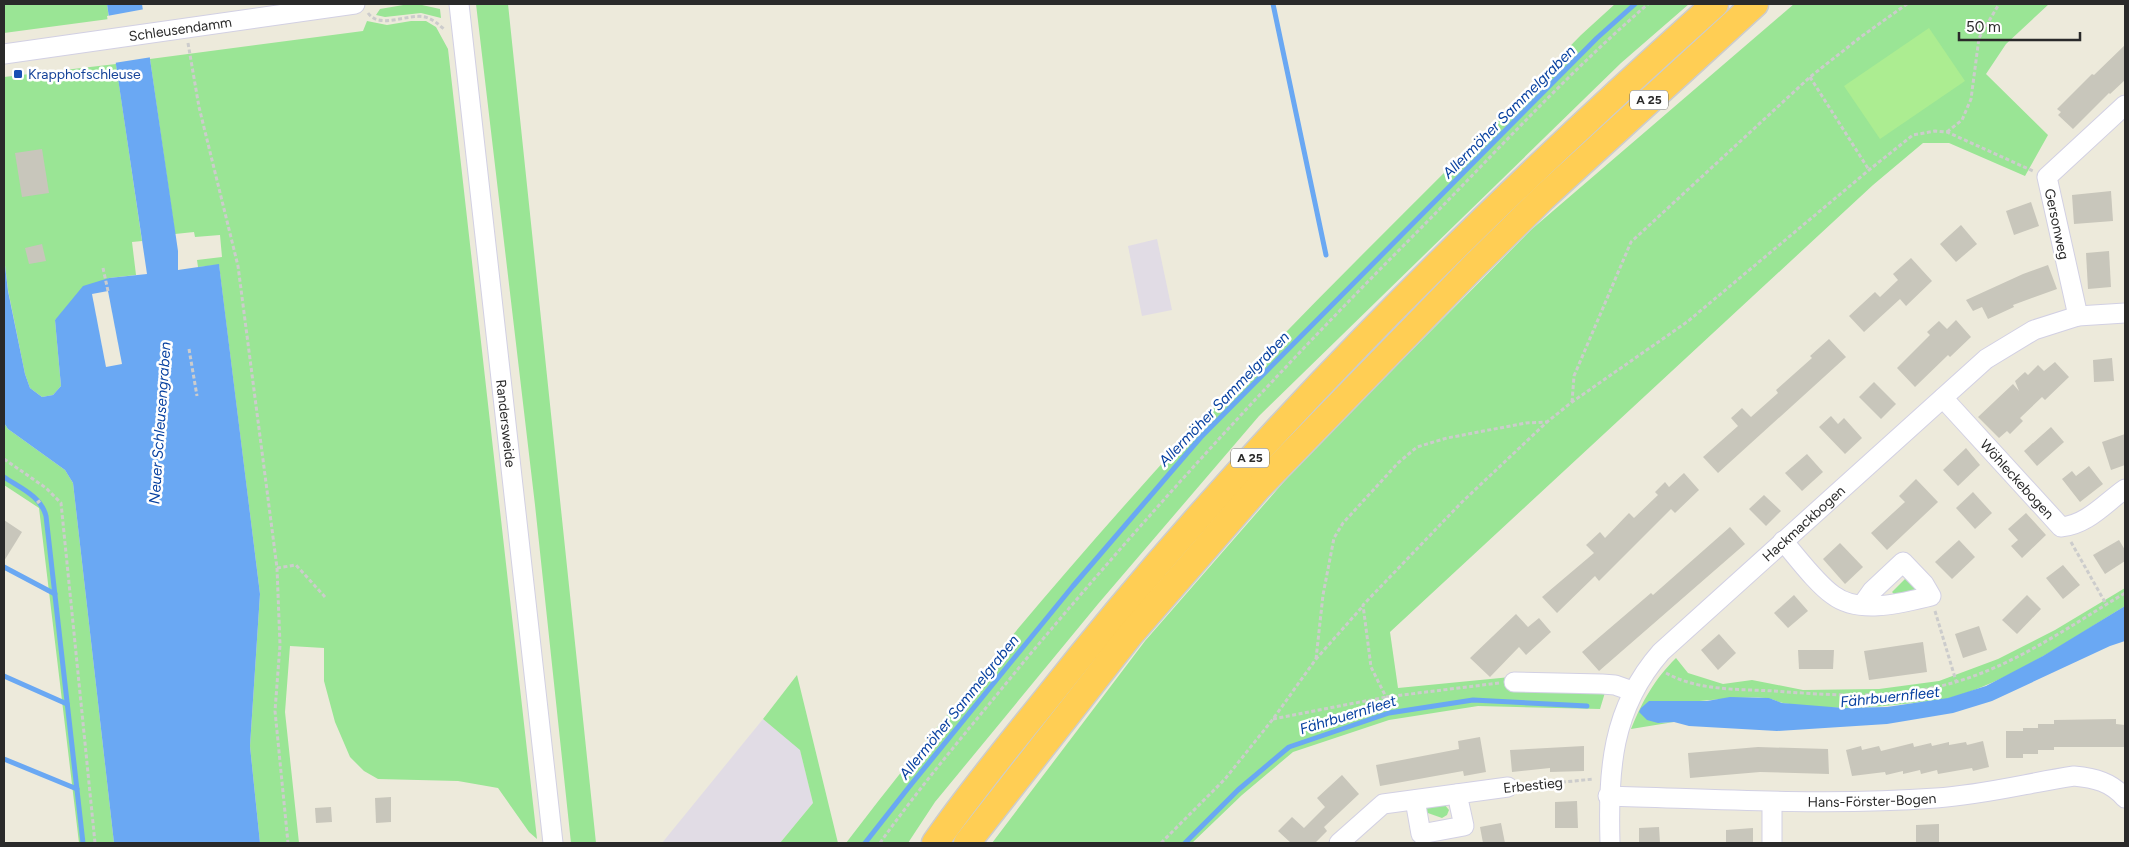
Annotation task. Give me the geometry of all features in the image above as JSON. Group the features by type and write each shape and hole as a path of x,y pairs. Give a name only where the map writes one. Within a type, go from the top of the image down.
{"highway":[{"name":"A 25","path":"935,843 1110,618 1238,470 1454,247 1601,106 1715,4"},
{"name":"A 25","path":"967,843 1130,635 1258,488 1473,267 1543,198 1755,4"}],"street":[{"name":"Schleusendamm","path":"4,54 355,4"},
{"name":"Randersweide","path":"459,4 553,843"},
{"name":"Gersonweg","path":"2078,316 2047,177 2125,105"},
{"name":"Hackmackbogen","path":"1610,843 1608,796 1613,748 1632,691 1652,662 1669,644 1986,359 2034,330 2078,316 2125,313"},
{"name":"Wöhleckebogen","path":"1943,398 2062,526 2070,526 2088,518 2125,490"},
{"path":"1783,541 1832,595 1850,603 1862,605 1892,605 1931,596 1924,584 1903,562 1872,591 1862,605"},
{"path":"1514,682 1602,684 1621,686 1632,691"},
{"name":"Hans-Förster-Bogen","path":"1608,796 1772,802 1935,798 1980,794 2074,776 2090,777 2102,781 2116,788 2125,798"},
{"name":"Erbestieg","path":"1339,843 1382,804 1508,787"},
{"path":"1414,800 1421,834 1464,826 1457,794"},
{"path":"1772,802 1772,843"}],"path":[{"path":"880,843 916,792 1075,600 1211,446 1350,299 1602,43 1648,4"},
{"path":"1572,402 1574,376 1631,242 1810,77 1862,36 1908,4"},
{"path":"1947,132 1962,120 1971,99 1978,38 1999,4"},
{"path":"185,28 199,106 238,266 278,568 280,645 275,711 288,843"},
{"path":"1810,77 1868,170"},
{"path":"1161,843 1225,779 1273,719 1316,659 1363,605 1462,502 1546,422 1687,322 1868,170 1913,135 1935,131 1947,132 2047,177"},
{"path":"103,268 108,291"},
{"path":"189,349 197,396"},
{"path":"1316,659 1323,595 1334,538 1342,524 1398,463 1417,447 1447,438 1526,423 1546,422"},
{"path":"4,459 46,488 61,503 95,843"},
{"path":"37,503 42,499"},
{"path":"2062,526 2107,604"},
{"path":"278,568 296,565 325,596"},
{"path":"1652,662 1674,677 1707,686 1824,695 1892,694 1936,687 2005,663 2125,593"},
{"path":"1931,596 1956,681"},
{"path":"1363,605 1371,667 1386,697"},
{"path":"1273,719 1386,697 1514,682"},
{"name":"Erbestieg","path":"1508,787 1610,777"}],"shaded area":[{"path":"1157,239 1172,310 1142,316 1128,246"},
{"path":"763,719 800,749 813,803 780,843 662,843"}],"green space":[{"path":"4,4 107,4 109,19 4,33"},
{"path":"409,4 440,9 441,18 421,13 385,17 376,15 380,9"},
{"path":"476,4 508,4 596,843 571,843 535,505"},
{"path":"1615,4 1689,4 1621,63 1259,416 1098,604 935,802 908,843 846,843 1012,635 1188,435 1334,284 1581,35"},
{"path":"1794,4 2049,4 2006,44 1986,74 2048,135 2025,176 1949,143 1923,143 1873,185 1390,632 1398,688 1530,675 1610,676 1600,709 1478,706 1389,720 1293,752 1242,795 1192,843 992,843 1145,641 1302,461 1532,229"},
{"path":"367,21 387,25 411,21 426,21 436,27 448,49 537,839 529,832 498,788 458,781 378,779 364,771 350,757 335,722 324,681 324,648 290,646 285,712 299,843 260,843 250,746 260,594 219,265 198,267 197,260 222,257 220,235 195,237 194,232 175,234 150,59 363,31"},
{"path":"1929,28 1965,81 1880,139 1844,86"},
{"path":"116,64 142,241 132,242 136,275 109,278 55,320 61,386 53,395 42,397 30,388 25,374 8,290 4,257 4,77"},
{"path":"4,423 8,429 65,470 73,483 114,843 79,843 39,508 4,485"},
{"path":"1906,578 1916,590 1895,595 1892,592"},
{"path":"2125,588 2125,606 2018,670 1996,681 1947,699 1851,708 1799,706 1768,698 1734,698 1682,702 1659,723 1674,722 1631,729 1650,691 1661,674 1676,658 1688,673 1723,684 1752,680 1803,690 1879,689 1939,681 1998,659 2055,630"},
{"path":"797,675 838,843 780,843 813,803 800,750 763,719"},
{"path":"1444,804 1449,810 1447,815 1442,818 1425,812 1425,807"}],"water":[{"name":"Neuer Schleusengraben","path":"107,4 142,4 178,251 178,270 219,264 260,594 250,746 260,843 114,843 73,483 65,470 8,429 4,423 4,257 8,291 25,374 30,388 42,397 53,395 61,386 55,320 83,286 109,278 147,274"},
{"path":"2125,606 2125,641 2110,646 1992,701 1953,713 1887,724 1777,731 1689,726 1674,722 1658,723 1647,720 1639,712 1649,701 1707,701 1730,697 1769,698 1782,703 1844,708 1887,707 1948,698 1986,686 2043,656"}],"pier":[{"path":"145,9 152,57 114,63 107,16"},
{"path":"108,291 122,364 106,367 92,294"}],"building":[{"path":"2125,45 2125,80 2109,93 2073,129 2058,115 2061,112 2057,109"},
{"path":"42,149 49,193 22,197 15,153"},
{"path":"2111,191 2113,221 2074,224 2072,195"},
{"path":"2031,202 2039,226 2014,235 2006,211"},
{"path":"1961,225 1977,244 1956,262 1940,244"},
{"path":"42,244 46,261 29,264 25,248"},
{"path":"2109,251 2111,287 2088,289 2086,253"},
{"path":"1911,258 1932,281 1906,306 1900,299 1864,332 1849,316 1875,292 1880,297 1898,280 1893,274"},
{"path":"2048,265 2057,289 2013,305 2014,307 1988,319 1982,307 1973,311 1966,300 2023,274"},
{"path":"1956,320 1971,337 1950,357 1948,355 1915,387 1897,368 1930,335 1927,332 1939,321 1947,329"},
{"path":"1829,339 1846,357 1718,473 1703,457 1738,426 1731,418 1742,408 1751,417 1778,393 1776,390 1812,358 1810,356"},
{"path":"2112,358 2114,381 2094,382 2093,360"},
{"path":"2055,362 2069,377 2045,400 2042,397 2020,418 2023,421 2010,434 2007,431 1999,438 1978,417 2013,384 2019,391 2015,381 2025,372 2028,375 2038,365 2044,371"},
{"path":"1874,382 1896,404 1881,419 1859,397"},
{"path":"1831,416 1838,424 1844,418 1862,438 1845,454 1819,427"},
{"path":"2051,427 2064,442 2037,466 2024,451"},
{"path":"2125,434 2125,465 2111,470 2102,442"},
{"path":"1966,448 1980,465 1958,486 1943,470"},
{"path":"1807,454 1823,472 1802,491 1785,473"},
{"path":"2089,466 2103,484 2080,502 2062,479 2072,471 2076,476"},
{"path":"1684,473 1699,490 1675,513 1671,509 1599,581 1595,576 1557,613 1542,597 1594,553 1586,545 1600,532 1605,538 1629,513 1634,518 1658,495 1655,492 1665,482 1669,487"},
{"path":"1916,479 1938,502 1887,550 1871,533 1905,502 1899,496"},
{"path":"1973,492 1992,513 1975,529 1956,508"},
{"path":"1764,495 1781,511 1766,526 1749,509"},
{"path":"2026,513 2046,535 2022,558 2011,546 2018,540 2008,529"},
{"path":"4,520 22,532 4,561"},
{"path":"1730,527 1745,544 1599,671 1582,652 1651,593 1653,595"},
{"path":"1959,540 1975,557 1952,579 1935,562"},
{"path":"2119,540 2125,550 2125,561 2105,574 2093,555"},
{"path":"1840,543 1863,567 1845,584 1823,559"},
{"path":"2063,565 2080,585 2063,599 2046,578"},
{"path":"1794,595 1808,611 1788,628 1774,613"},
{"path":"2027,595 2041,609 2017,634 2002,620"},
{"path":"1516,614 1528,627 1539,618 1551,632 1526,655 1519,647 1490,677 1470,658"},
{"path":"1979,626 1987,650 1963,658 1955,634"},
{"path":"1719,634 1736,653 1718,670 1701,650"},
{"path":"1923,642 1927,672 1869,680 1864,651"},
{"path":"1798,650 1834,650 1833,669 1799,669"},
{"path":"2116,719 2116,724 2125,725 2125,747 2054,747 2054,750 2038,750 2038,754 2023,754 2023,758 2006,758 2006,731 2023,731 2023,728 2038,728 2038,724 2054,724 2054,720"},
{"path":"1480,737 1486,772 1464,776 1463,771 1380,786 1376,765 1459,749 1458,741"},
{"path":"1983,741 1989,767 1973,771 1972,768 1938,774 1937,770 1921,774 1920,770 1903,774 1903,771 1886,775 1885,772 1852,776 1846,750 1861,746 1862,750 1879,746 1881,751 1913,743 1914,747 1931,743 1932,746 1949,742 1949,745 1966,742 1967,745"},
{"path":"1584,746 1584,771 1550,772 1550,768 1512,772 1510,750"},
{"path":"1758,747 1828,749 1829,774 1760,772 1690,778 1688,753"},
{"path":"1342,775 1359,794 1324,827 1327,831 1315,843 1291,843 1278,831 1292,817 1304,828 1325,807 1317,798"},
{"path":"391,797 391,822 376,823 375,798"},
{"path":"1577,801 1578,828 1555,828 1555,802"},
{"path":"331,807 332,822 316,823 315,808"},
{"path":"1501,823 1505,843 1483,843 1480,827"},
{"path":"1939,824 1939,843 1916,843 1916,825"},
{"path":"1659,827 1660,843 1639,843 1639,828"},
{"path":"1753,828 1753,843 1726,843 1726,830"}],"waterway":[{"path":"1273,4 1326,255"},
{"name":"Allermöher Sammelgraben","path":"865,843 1073,586 1201,437 1597,38 1635,4"},
{"path":"4,477 35,498 40,503 46,516 83,843"},
{"path":"4,567 55,594"},
{"path":"4,676 67,704"},
{"name":"Fährbuernfleet","path":"1185,843 1238,790 1289,747 1389,713 1473,700 1587,706"},
{"path":"4,759 77,789"}],"place":[{"name":"Krapphofschleuse","path":"18,74"}]}
